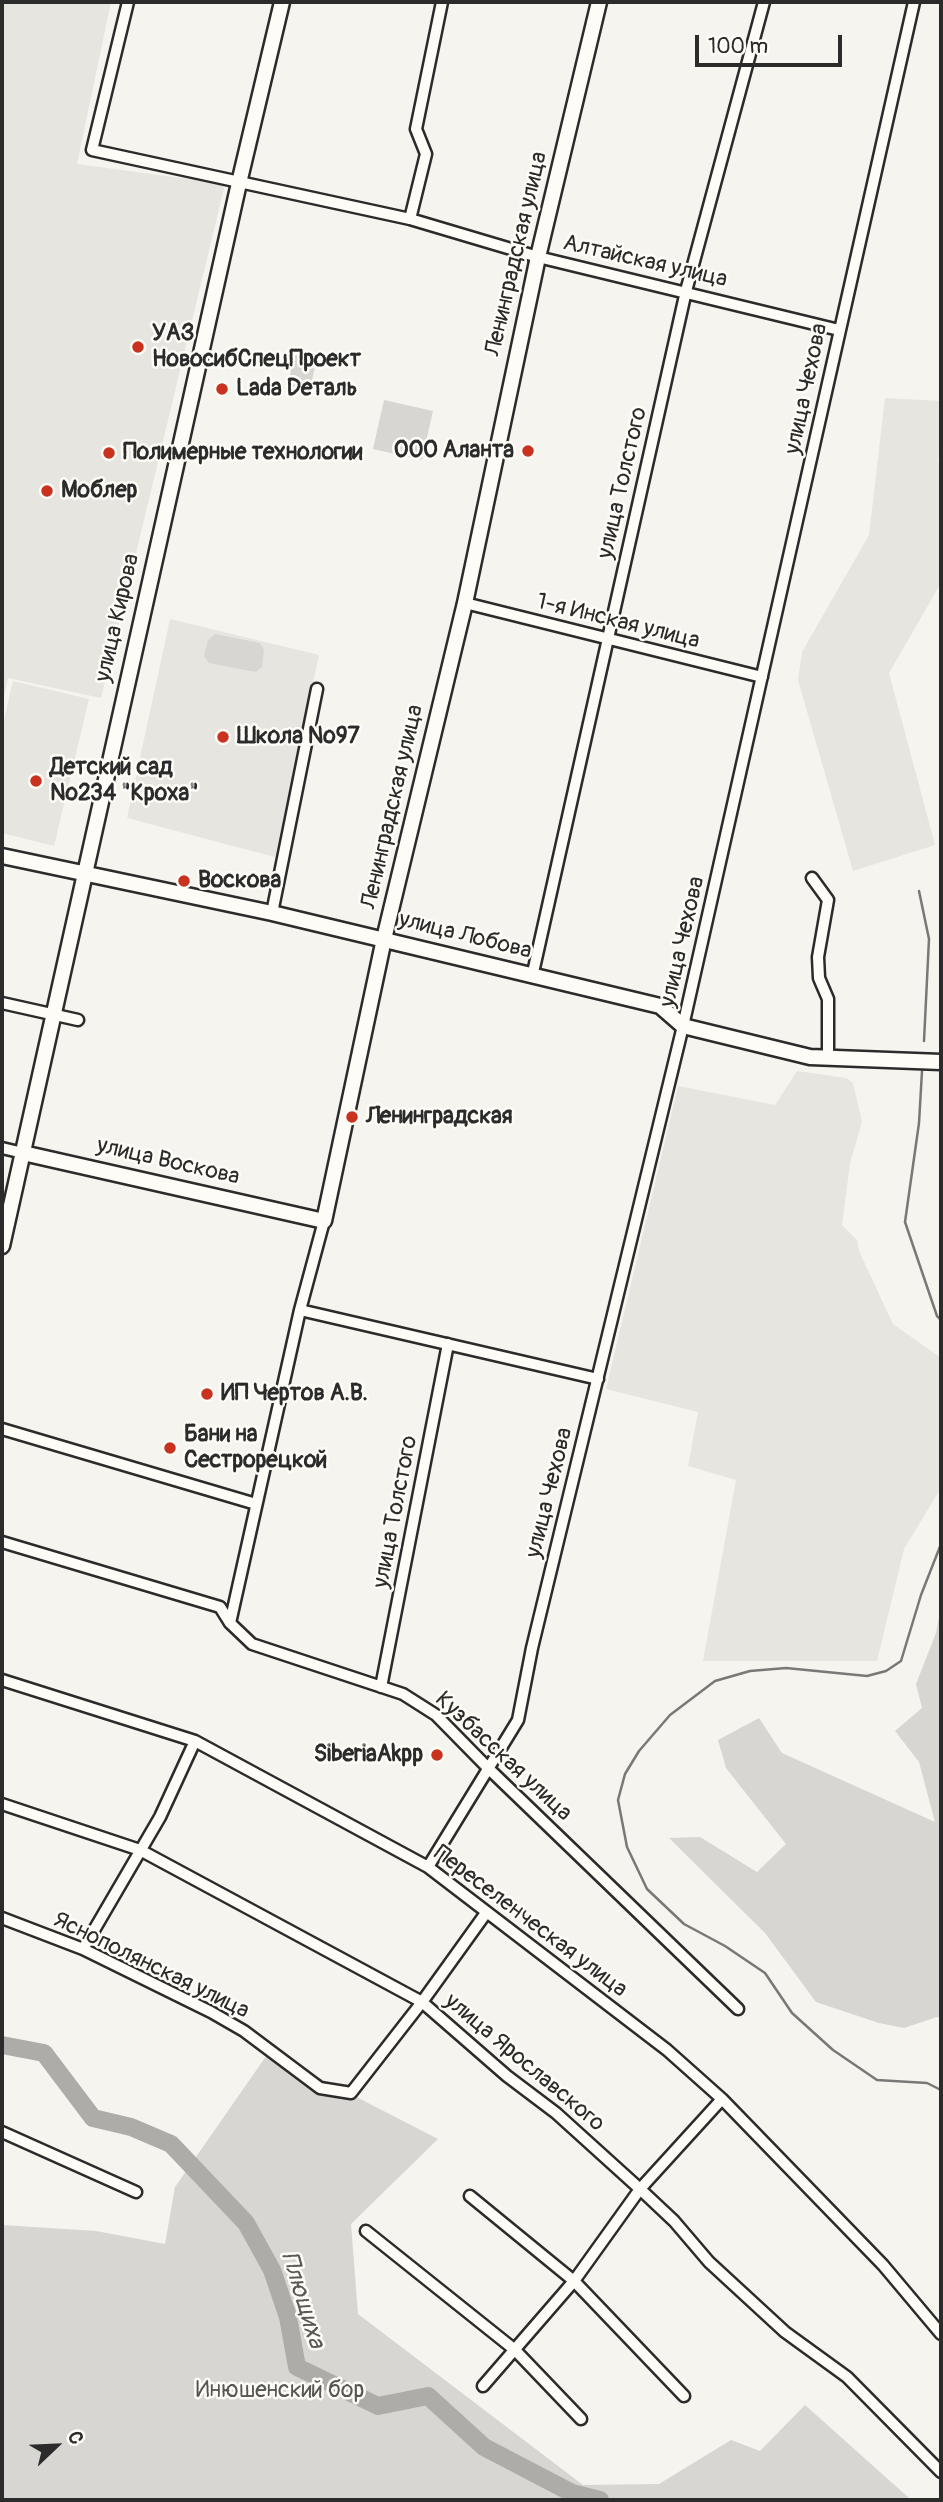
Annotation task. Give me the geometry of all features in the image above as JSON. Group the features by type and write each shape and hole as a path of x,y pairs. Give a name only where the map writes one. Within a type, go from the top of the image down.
{"street":[{"name":"Алтайская улица","path":"128,2 92,150 410,219 538,257 839,330"},
{"name":"улица Кирова","path":"2,1246 239,183 282,2"},
{"path":"410,219 426,154 416,129 442,2"},
{"name":"Ленинградская улица","path":"230,1623 300,1310 324,1221 384,939 465,603 538,257 598,2"},
{"name":"улица Толстого","path":"532,977 687,291 764,2"},
{"name":"улица Чехова","path":"428,1867 518,1720 532,1648 683,1026 914,2"},
{"name":"1-я Инская улица","path":"465,603 762,677"},
{"path":"272,913 317,689"},
{"name":"улица Лобова","path":"2,856 272,913 660,1006 683,1026 810,1057 941,1062"},
{"path":"812,878 828,900 818,957 819,978 828,999 828,1059"},
{"path":"2,1003 78,1020"},
{"name":"улица Воскова","path":"2,1148 324,1221"},
{"path":"300,1310 598,1378"},
{"name":"улица Толстого","path":"382,1687 448,1344"},
{"path":"2,1429 257,1504"},
{"name":"Кузбасская улица","path":"2,1542 220,1606 230,1623 251,1644 403,1694 436,1715 738,2009"},
{"name":"Переселенческая улица","path":"2,1680 195,1741 428,1867 667,2050 722,2099 883,2264 941,2333"},
{"path":"83,1949 160,1817 195,1741"},
{"name":"улица Ярославского","path":"2,1804 140,1850 422,2001 507,2076 556,2113 640,2189 674,2221 709,2262 785,2332 846,2377 941,2472"},
{"path":"422,2001 486,1913"},
{"name":"Яснополянская улица","path":"2,1918 83,1949 211,2012 244,2031 320,2088 351,2093 422,2001"},
{"path":"483,2386 574,2281 640,2189 722,2099"},
{"path":"2,2132 136,2192"},
{"path":"470,2196 574,2281 684,2396"},
{"path":"366,2231 515,2350 581,2418"}],"shaded area":[{"path":"2,2 111,2 77,164 225,184 101,698 8,678 2,705"},
{"path":"885,398 941,401 938,461 941,462 941,583 889,673 935,845 853,871 798,680 802,652 869,535"},
{"name":"Школа №97","path":"170,619 319,655 275,857 127,818"},
{"name":"Детский сад №234 \"Кроха\"","path":"13,681 89,699 54,846 2,833 2,728"},
{"path":"797,1071 846,1078 853,1083 862,1122 850,1163 842,1225 857,1240 859,1251 893,1324 941,1358 941,1488 904,1549 877,1661 703,1661 736,1480 688,1466 698,1412 606,1389 678,1086 775,1105"}],"green space":[{"path":"299,354 314,357 316,361 310,390 306,393 291,389 288,385 294,356"},
{"path":"384,400 433,411 422,460 373,449"},
{"path":"215,634 260,643 264,650 262,667 256,672 209,663 204,656 208,640"},
{"path":"941,1606 941,2018 904,2028 879,2023 816,2002 765,1933 669,1838 700,1837 757,1872 786,1844 726,1768 718,1740 759,1718 782,1753 935,1822 919,1762 895,1731 922,1708 916,1684 936,1633"},
{"name":"Инюшенский бор","path":"269,2052 438,2139 351,2224 358,2314 583,2485 659,2484 731,2440 760,2451 805,2405 909,2498 2,2500 2,2225 96,2231 165,2244 175,2187"}],"waterway":[{"path":"919,891 929,939 924,1041"},
{"path":"922,1071 919,1123 905,1222 937,1316 941,1320"},
{"path":"941,1544 921,1595 901,1661 886,1671 867,1676 786,1668 750,1671 715,1681 670,1715 639,1751 625,1774 618,1800 627,1847 647,1889 684,1924 725,1946 765,1973 792,2013 833,2050 877,2080 927,2083 941,2090"},
{"name":"Плющиха","path":"2,2045 44,2053 93,2118 131,2127 171,2144 246,2223 272,2270 288,2317 297,2367 378,2406 428,2396 484,2447 572,2493 600,2500"}],"place":[{"name":"УАЗ НовосибСпецПроект","path":"138,347"},
{"name":"Lada Dеталь","path":"222,389"},
{"name":"ООО Аланта","path":"528,451"},
{"name":"Полимерные технологии","path":"109,453"},
{"name":"Моблер","path":"47,491"},
{"name":"Школа №97","path":"223,737"},
{"name":"Детский сад №234 \"Кроха\"","path":"36,781"},
{"name":"Воскова","path":"184,881"},
{"name":"Ленинградская","path":"352,1117"},
{"name":"ИП Чертов А.В.","path":"207,1394"},
{"name":"Бани на Сестрорецкой","path":"170,1448"},
{"name":"SiberiaAkpp","path":"437,1755"}]}
